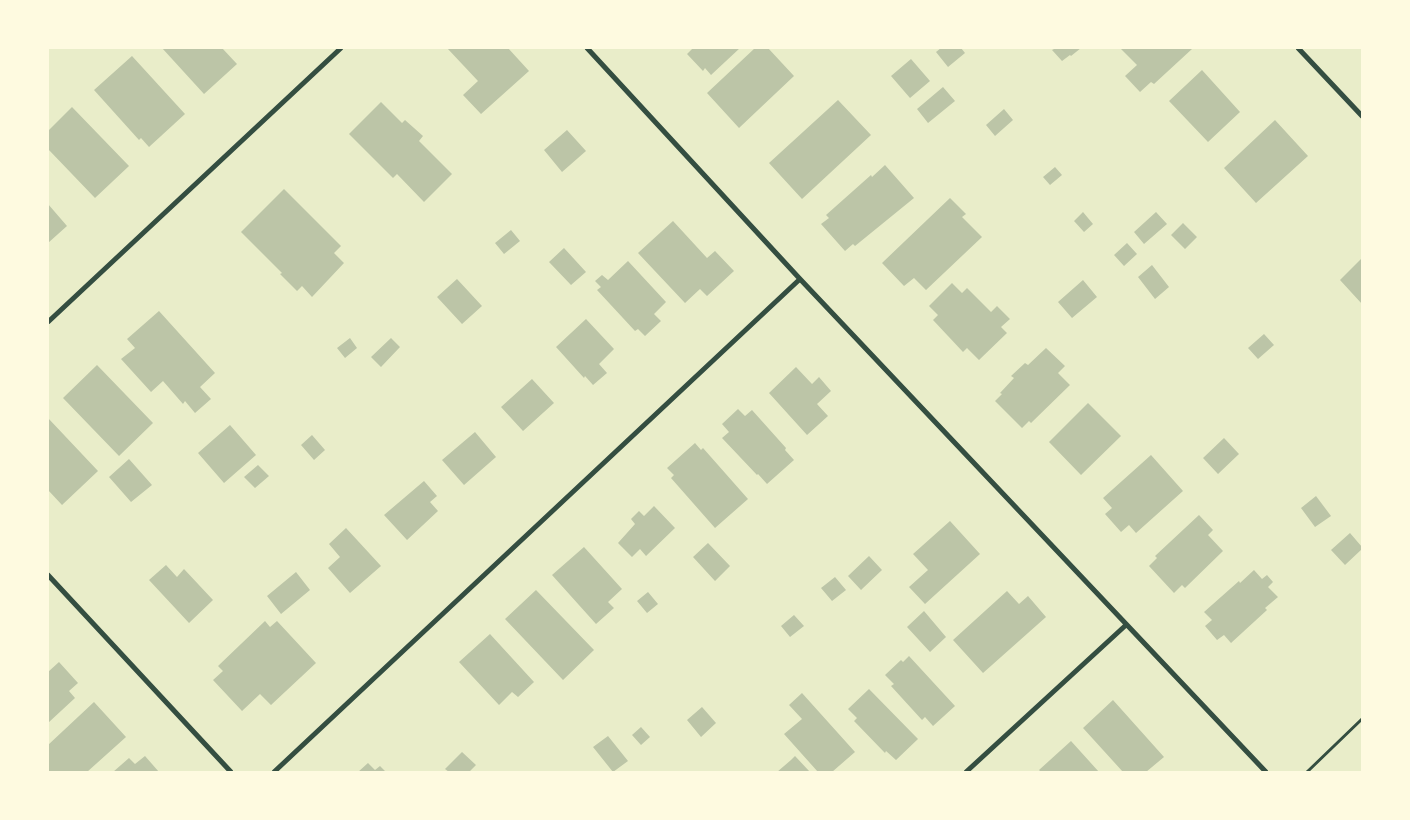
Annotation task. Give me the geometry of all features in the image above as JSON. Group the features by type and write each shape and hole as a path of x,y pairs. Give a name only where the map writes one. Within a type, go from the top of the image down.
{"street":[{"path":"48,322 341,48"},
{"path":"587,48 800,279 1266,772"},
{"path":"1298,48 1362,116"},
{"path":"274,772 800,279"},
{"path":"48,575 230,772"},
{"path":"966,772 1126,625"}],"path":[{"path":"1307,772 1362,719"}],"building":[{"path":"162,48 222,48 237,64 204,94"},
{"path":"447,48 508,48 529,71 481,114 463,95 478,81"},
{"path":"693,48 740,48 711,75 705,68 703,71 687,54"},
{"path":"755,48 768,48 794,76 739,128 707,93"},
{"path":"941,48 961,48 965,53 948,67 936,52"},
{"path":"1056,48 1081,48 1062,61 1052,50"},
{"path":"1120,48 1192,49 1154,84 1151,82 1140,92 1125,76 1137,65"},
{"path":"132,56 185,114 149,147 141,138 139,140 94,90"},
{"path":"911,59 930,81 910,98 891,76"},
{"path":"1202,70 1240,112 1208,142 1169,101"},
{"path":"943,87 955,101 928,123 917,109"},
{"path":"838,100 871,135 802,199 769,163"},
{"path":"381,102 402,123 405,120 423,136 419,141 452,174 424,202 397,174 393,178 349,134"},
{"path":"72,107 129,166 95,198 48,149 48,131"},
{"path":"1004,109 1013,120 995,136 986,125"},
{"path":"1275,120 1308,156 1256,203 1224,168"},
{"path":"567,130 586,151 562,172 544,150"},
{"path":"885,165 914,198 855,246 853,244 845,251 821,224 829,218 826,215"},
{"path":"1055,167 1062,175 1050,185 1043,177"},
{"path":"284,189 341,246 334,253 344,263 312,297 302,286 297,291 280,274 282,273 241,232"},
{"path":"950,198 966,214 962,217 982,237 926,290 914,278 904,286 882,263"},
{"path":"48,204 67,226 48,243"},
{"path":"1083,212 1093,224 1084,232 1074,221"},
{"path":"1156,212 1167,224 1144,244 1134,232"},
{"path":"673,221 707,258 715,251 734,271 707,296 700,289 685,303 638,253"},
{"path":"1183,223 1197,237 1185,249 1171,235"},
{"path":"511,230 520,241 504,254 495,243"},
{"path":"1127,243 1137,254 1124,266 1114,255"},
{"path":"564,248 586,272 571,285 549,262"},
{"path":"1362,258 1362,304 1340,280"},
{"path":"628,261 666,302 654,314 661,321 645,336 638,329 635,331 597,290 601,287 595,281 602,275 608,280"},
{"path":"1152,265 1169,287 1155,299 1138,277"},
{"path":"457,279 482,306 462,324 437,297"},
{"path":"1083,280 1097,297 1072,318 1058,302"},
{"path":"952,283 962,293 967,288 991,312 997,306 1010,319 1001,327 1007,333 979,360 967,348 963,352 933,320 938,315 929,306"},
{"path":"159,311 215,373 200,387 211,399 195,413 185,401 183,404 163,381 151,392 121,359 135,348 127,339"},
{"path":"586,319 614,349 599,364 607,373 593,385 585,376 584,378 556,347"},
{"path":"1264,334 1274,345 1258,359 1248,348"},
{"path":"350,338 357,348 345,358 337,348"},
{"path":"391,338 400,347 381,367 371,357"},
{"path":"1046,348 1065,366 1058,373 1070,385 1031,423 1029,421 1022,428 995,401 1014,378 1011,376 1025,363 1028,365"},
{"path":"97,365 153,423 119,456 63,398"},
{"path":"796,367 812,384 819,377 831,391 817,404 828,416 807,435 769,393"},
{"path":"532,379 554,403 523,431 501,407"},
{"path":"1088,403 1121,436 1081,475 1049,442"},
{"path":"738,409 745,416 752,410 786,448 785,450 794,460 767,484 722,438 729,432 722,424"},
{"path":"48,418 98,471 62,505 48,490"},
{"path":"230,425 256,455 224,483 198,453"},
{"path":"475,432 496,457 464,485 442,460"},
{"path":"312,435 325,450 314,460 301,445"},
{"path":"1224,438 1239,454 1218,474 1203,458"},
{"path":"695,443 701,450 703,448 748,499 715,528 671,478 674,475 667,468"},
{"path":"1151,455 1183,491 1136,533 1129,525 1121,532 1105,514 1112,508 1103,498"},
{"path":"129,459 152,485 131,502 109,477"},
{"path":"258,465 269,476 255,488 244,477"},
{"path":"424,481 437,496 430,502 438,511 407,540 384,515"},
{"path":"1316,496 1331,516 1315,527 1301,508"},
{"path":"654,506 675,528 646,556 640,549 632,557 618,543 635,524 631,519 639,511 644,516"},
{"path":"1199,515 1213,530 1208,535 1223,551 1185,588 1182,585 1174,593 1149,566 1157,558 1155,556"},
{"path":"950,521 980,554 925,604 909,587 928,570 913,554"},
{"path":"346,528 381,566 350,593 328,568 340,557 329,544"},
{"path":"1350,533 1362,549 1345,565 1331,550"},
{"path":"708,543 730,566 715,581 693,557"},
{"path":"584,547 622,589 608,602 614,608 596,624 552,575"},
{"path":"869,556 882,570 861,590 848,576"},
{"path":"166,565 177,577 184,569 213,600 189,623 149,580"},
{"path":"1254,570 1262,579 1267,575 1273,582 1268,587 1278,597 1265,608 1267,610 1231,643 1224,635 1217,640 1205,626 1212,620 1204,612"},
{"path":"296,572 310,590 281,614 267,596"},
{"path":"835,577 846,590 832,601 821,588"},
{"path":"536,590 594,650 563,680 505,619"},
{"path":"1007,591 1019,604 1028,596 1046,617 983,673 953,640"},
{"path":"648,592 658,604 647,613 637,601"},
{"path":"924,611 946,637 930,652 907,627"},
{"path":"794,615 804,626 790,637 781,626"},
{"path":"265,621 270,627 277,621 316,663 271,705 260,694 242,711 213,680 223,671 218,666"},
{"path":"490,634 534,682 518,697 512,692 499,705 459,662"},
{"path":"909,656 955,706 933,726 925,717 922,720 891,686 894,684 885,675 901,660 903,662"},
{"path":"59,662 78,683 69,691 75,698 48,723 48,672"},
{"path":"869,689 918,739 896,760 886,751 885,753 854,721 857,718 848,709"},
{"path":"802,693 855,752 832,772 818,772 784,734 802,719 789,705"},
{"path":"1113,700 1164,757 1146,772 1123,772 1083,728"},
{"path":"94,702 126,737 87,772 48,772 48,745"},
{"path":"702,707 716,723 701,737 687,720"},
{"path":"641,727 650,737 641,745 632,735"},
{"path":"608,736 628,761 613,772 593,747"},
{"path":"1071,741 1099,772 1041,772 1039,770"},
{"path":"462,752 476,765 469,772 449,772 445,769"},
{"path":"145,756 159,772 113,772 129,758 135,764"},
{"path":"795,756 810,772 777,772 791,760"},
{"path":"368,763 375,770 380,766 386,772 358,772"}]}
